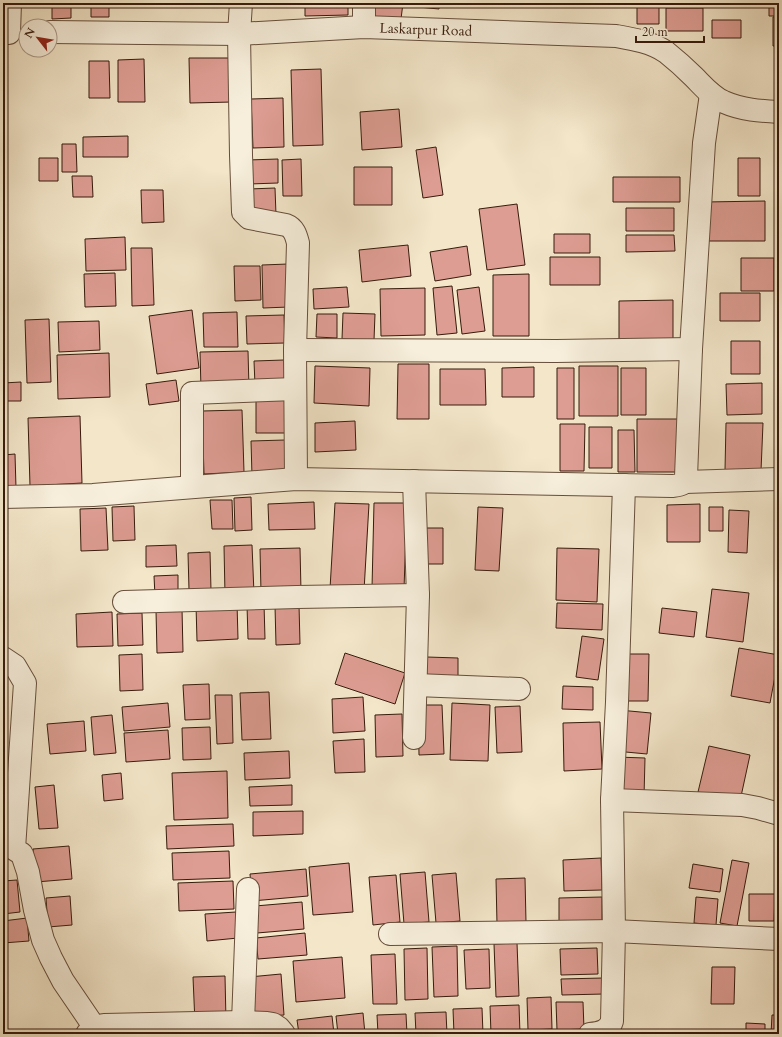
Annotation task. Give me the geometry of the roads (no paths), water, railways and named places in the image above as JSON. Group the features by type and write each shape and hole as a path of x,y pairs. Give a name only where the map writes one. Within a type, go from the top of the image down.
{"street":[{"path":"10,3 13,33"},
{"path":"241,3 239,34 243,212 249,218 290,227 296,234 298,243 295,350 296,479"},
{"path":"364,3 364,27"},
{"name":"Laskarpur Road","path":"58,32 239,34 364,27 616,36 645,42 664,51 677,61 711,94 724,102 747,109 779,112"},
{"path":"685,482 691,349 704,143 711,94"},
{"path":"295,350 556,351 691,349"},
{"path":"192,487 192,393 295,389"},
{"path":"3,497 93,494 296,479 672,486 680,485 685,482 779,479"},
{"path":"414,481 418,595 414,738"},
{"path":"600,1033 609,1028 612,1021 614,931 612,800 624,485"},
{"path":"124,602 418,595"},
{"path":"3,658 15,666 25,683 8,851 22,854 28,872 35,910 43,940 63,981 91,1031 104,1025 243,1022 273,1024 284,1034"},
{"path":"416,685 519,689"},
{"path":"612,800 742,805 779,814"},
{"path":"243,1022 248,889"},
{"path":"390,934 614,931 779,939"}]}
